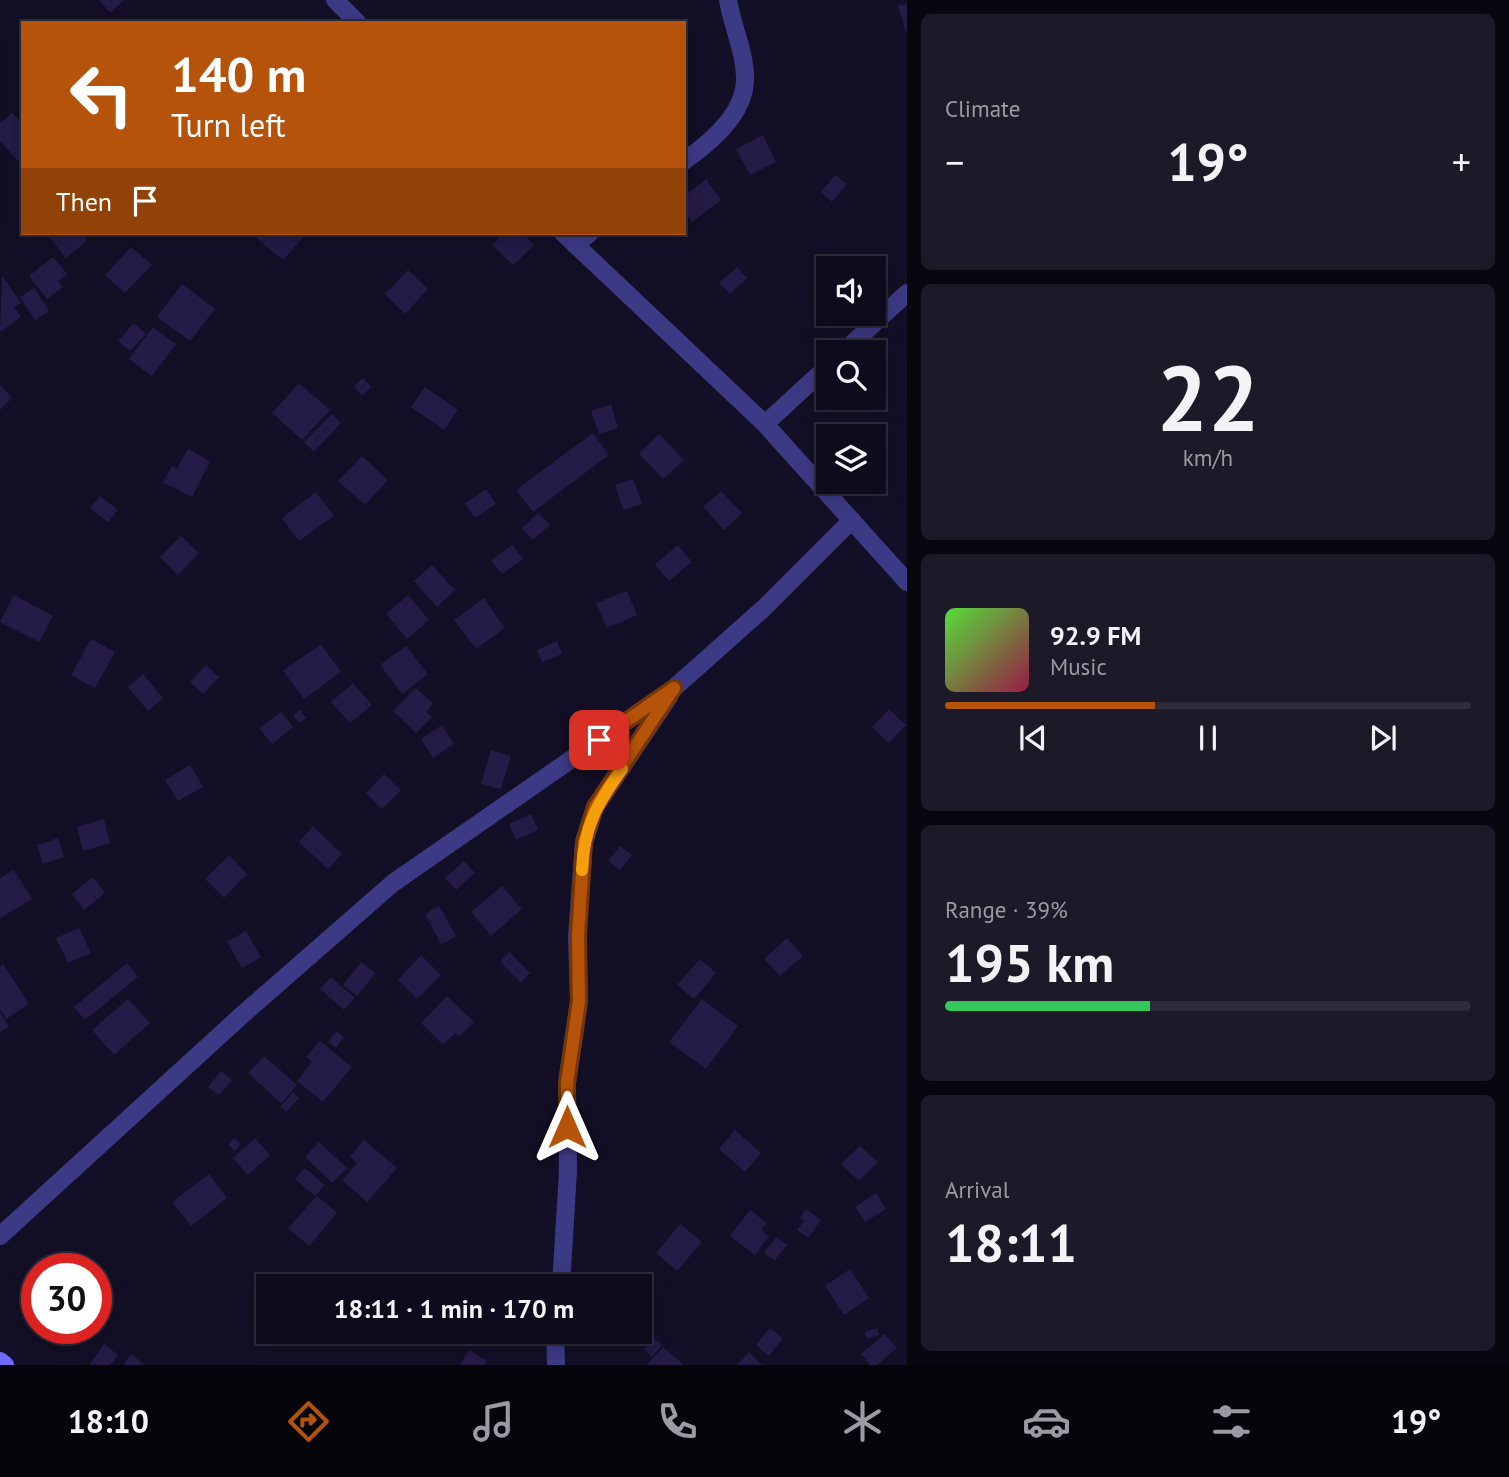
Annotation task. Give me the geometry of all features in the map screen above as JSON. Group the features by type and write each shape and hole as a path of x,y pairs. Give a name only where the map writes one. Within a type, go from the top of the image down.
{"street":[{"path":"335,0 356,21"},
{"path":"686,160 704,148 738,109 746,81 728,0"},
{"path":"569,239 765,424 907,582"},
{"path":"856,340 907,293"},
{"path":"765,424 816,377"},
{"path":"0,1237 242,1014 393,883 674,688 764,608 852,520"},
{"path":"562,1274 568,1171 567,1083 579,1001 578,936 584,842 595,807 674,688"},
{"path":"555,1344 556,1365"},
{"path":"0,1361 5,1365"}],"building":[{"path":"99,0 124,0 110,13"},
{"path":"907,4 907,32 906,32 898,6"},
{"path":"12,113 21,123 19,162 0,141 0,123"},
{"path":"763,135 776,162 750,175 736,149"},
{"path":"835,175 847,184 832,202 821,192"},
{"path":"706,179 721,200 692,222 686,214 686,194"},
{"path":"48,235 82,235 87,241 66,258"},
{"path":"252,235 305,235 283,260"},
{"path":"502,235 524,235 534,245 513,265 492,245"},
{"path":"131,247 152,265 125,293 105,275"},
{"path":"53,257 67,274 58,281 63,287 47,299 29,276"},
{"path":"737,267 747,278 730,294 719,283"},
{"path":"408,270 428,289 405,314 385,294"},
{"path":"2,276 21,303 14,307 21,317 0,332"},
{"path":"182,284 215,309 190,341 157,317"},
{"path":"34,288 49,311 35,320 20,297"},
{"path":"134,323 146,334 130,351 118,341"},
{"path":"153,327 176,344 152,376 129,359"},
{"path":"363,378 371,387 362,396 354,386"},
{"path":"299,383 330,410 302,440 272,413"},
{"path":"0,385 12,398 0,410"},
{"path":"425,387 458,410 444,430 411,407"},
{"path":"611,404 618,428 599,434 591,411"},
{"path":"332,414 341,423 314,452 304,442"},
{"path":"593,433 609,455 533,512 516,490"},
{"path":"659,434 684,460 663,479 639,454"},
{"path":"188,449 210,461 192,497 163,482 172,466 177,469"},
{"path":"362,456 388,480 365,505 338,481"},
{"path":"633,479 642,504 623,510 615,485"},
{"path":"486,489 496,504 475,518 465,503"},
{"path":"721,491 742,513 724,530 703,507"},
{"path":"316,492 334,516 299,541 282,518"},
{"path":"100,496 118,510 108,522 90,508"},
{"path":"538,513 550,525 533,540 522,528"},
{"path":"181,536 199,553 178,575 160,557"},
{"path":"512,545 523,559 502,574 491,560"},
{"path":"678,545 692,562 669,581 655,564"},
{"path":"432,565 455,590 437,607 414,581"},
{"path":"627,591 637,615 607,628 596,603"},
{"path":"14,595 53,616 39,642 0,622"},
{"path":"408,595 429,620 407,639 386,614"},
{"path":"484,598 505,628 476,649 454,620"},
{"path":"91,639 115,652 95,688 71,675"},
{"path":"557,641 562,654 542,662 537,650"},
{"path":"321,644 341,672 304,699 283,671"},
{"path":"406,646 428,674 402,694 380,665"},
{"path":"206,665 219,677 203,694 190,682"},
{"path":"143,674 163,698 148,711 128,687"},
{"path":"353,683 372,705 350,723 331,702"},
{"path":"416,688 433,704 426,712 432,717 416,733 393,711"},
{"path":"300,709 306,718 299,723 293,715"},
{"path":"889,709 906,725 889,743 872,727"},
{"path":"281,712 293,727 272,744 259,728"},
{"path":"442,725 454,744 433,758 421,739"},
{"path":"491,750 511,756 501,789 481,784"},
{"path":"190,765 203,787 178,801 165,780"},
{"path":"384,774 401,790 382,809 366,793"},
{"path":"531,814 538,830 516,840 509,824"},
{"path":"104,819 110,843 83,851 77,827"},
{"path":"313,826 342,854 328,869 299,842"},
{"path":"58,838 64,857 43,864 37,845"},
{"path":"620,846 632,855 620,870 608,861"},
{"path":"229,855 247,874 224,898 205,879"},
{"path":"464,861 475,873 456,890 445,878"},
{"path":"14,870 32,899 0,918 0,878"},
{"path":"93,877 105,893 84,910 72,894"},
{"path":"502,886 522,909 491,936 471,912"},
{"path":"439,906 456,936 441,945 425,914"},
{"path":"79,928 91,953 68,963 56,938"},
{"path":"246,931 261,957 242,968 227,942"},
{"path":"787,938 803,956 780,976 764,959"},
{"path":"509,952 530,973 521,983 500,962"},
{"path":"421,955 441,975 417,999 398,980"},
{"path":"700,959 716,973 694,999 677,985"},
{"path":"361,962 376,973 357,996 343,985"},
{"path":"127,963 138,977 85,1020 74,1007"},
{"path":"3,964 29,1004 6,1019 0,1009 0,966"},
{"path":"331,977 355,998 344,1010 320,989"},
{"path":"447,996 474,1022 459,1037 455,1033 443,1045 421,1023"},
{"path":"128,999 150,1023 114,1055 92,1030"},
{"path":"702,999 738,1026 706,1069 669,1042"},
{"path":"0,1012 9,1027 0,1032"},
{"path":"336,1031 344,1037 336,1048 328,1042"},
{"path":"320,1041 352,1067 323,1102 297,1081 312,1062 306,1057"},
{"path":"264,1056 297,1085 281,1103 248,1073"},
{"path":"221,1071 232,1080 219,1095 208,1087"},
{"path":"293,1092 299,1098 286,1112 280,1107"},
{"path":"735,1130 761,1153 745,1172 719,1149"},
{"path":"234,1138 241,1144 235,1151 228,1145"},
{"path":"255,1138 270,1155 248,1175 233,1158"},
{"path":"364,1140 397,1168 367,1202 342,1180 357,1163 350,1157"},
{"path":"319,1142 347,1168 332,1183 305,1157"},
{"path":"860,1146 878,1162 859,1181 841,1164"},
{"path":"305,1168 325,1185 315,1196 295,1179"},
{"path":"209,1174 227,1198 191,1226 172,1202"},
{"path":"876,1193 886,1209 865,1222 855,1207"},
{"path":"317,1196 337,1213 309,1246 288,1228"},
{"path":"806,1209 821,1220 808,1238 797,1230 804,1221 800,1218"},
{"path":"750,1210 767,1223 761,1230 769,1236 755,1255 730,1236"},
{"path":"680,1224 702,1242 677,1271 656,1253"},
{"path":"776,1237 787,1245 775,1260 764,1253"},
{"path":"850,1269 869,1298 844,1315 825,1286"},
{"path":"770,1328 783,1338 769,1356 756,1345"},
{"path":"877,1328 879,1335 867,1339 865,1332"},
{"path":"885,1334 897,1348 877,1365 870,1365 861,1354"},
{"path":"654,1338 662,1345 652,1357 644,1350 652,1344"},
{"path":"104,1344 118,1355 110,1365 89,1365"},
{"path":"663,1347 684,1365 647,1365"},
{"path":"469,1350 487,1361 485,1365 460,1365"},
{"path":"749,1352 762,1365 737,1365"},
{"path":"131,1354 145,1365 123,1365"}],"slow traffic":[{"path":"582,870 584,842 595,807 622,769"}],"route":[{"path":"567,1127 567,1083 579,1001 578,936 584,842 595,807 674,688 599,740"}]}
